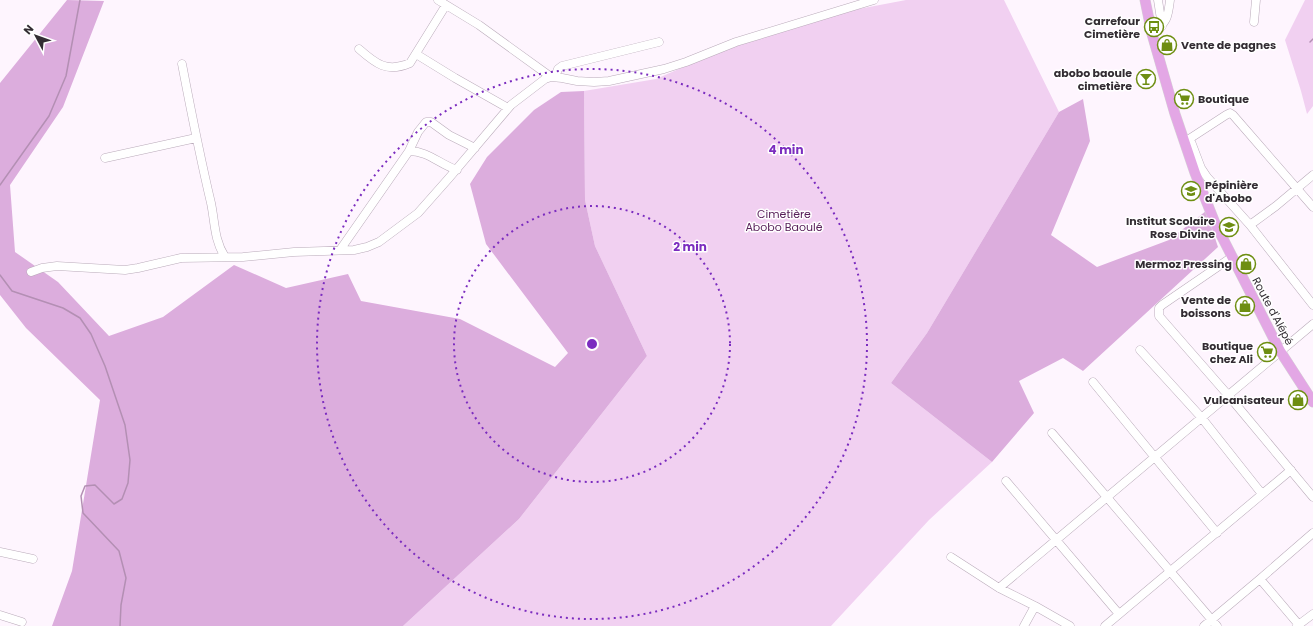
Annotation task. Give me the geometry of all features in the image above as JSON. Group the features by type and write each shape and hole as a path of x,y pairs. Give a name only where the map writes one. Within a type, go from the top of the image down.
{"main road":[{"name":"Route d'Alépé","path":"1146,0 1152,34 1167,88 1215,223 1280,351 1313,402"}],"street":[{"path":"438,0 479,25 553,77"},
{"path":"31,272 42,268 57,266 126,270 181,258 243,257 294,252 354,250 367,247 379,242 418,213 457,170 508,108 545,80 553,77 594,82 609,81 664,69 736,42 874,0"},
{"path":"1158,0 1162,26"},
{"path":"1152,34 1162,26 1169,16 1170,0"},
{"path":"1254,22 1256,0"},
{"path":"359,49 380,66 388,68 410,63 446,5"},
{"path":"553,77 562,66 659,42"},
{"path":"416,54 508,108"},
{"path":"182,64 196,138 212,208 216,239 219,248 225,257"},
{"path":"1313,207 1233,114 1230,113 1226,115 1187,141 1207,177 1250,225 1313,305"},
{"path":"340,250 409,151 418,132 426,122 431,122 449,135 475,148"},
{"path":"105,158 196,138"},
{"path":"409,151 423,152 445,166 457,170"},
{"path":"1250,225 1276,206 1313,175"},
{"path":"1232,257 1162,305 1159,308 1159,316 1228,395 1313,498"},
{"path":"999,588 1154,456 1313,324"},
{"path":"1140,350 1201,417 1262,494"},
{"path":"1093,382 1217,532"},
{"path":"1052,433 1214,623"},
{"path":"1104,626 1291,470"},
{"path":"1006,481 1119,614"},
{"path":"1204,626 1214,623 1260,579 1313,533"},
{"path":"0,552 33,559"},
{"path":"951,557 999,588 1036,606 1070,626"},
{"path":"1260,579 1298,625 1313,614"},
{"path":"1024,626 1036,606"},
{"path":"0,615 22,622"}],"green space":[{"name":"Cimetière Abobo Baoulé","path":"906,0 1004,0 1059,112 927,333 891,383 992,462 929,520 831,626 403,626 519,519 647,356 595,246 585,200 584,91 656,79 729,47 827,15"},
{"path":"1305,0 1313,0 1313,106 1307,114 1285,40"}],"shaded area":[{"path":"67,0 104,1 63,107 10,185 15,252 58,282 109,336 163,317 234,265 286,288 348,274 361,301 460,319 555,367 568,353 486,244 470,184 487,157 534,110 561,92 584,91 585,200 595,246 647,356 519,519 403,626 52,626 72,571 100,400 26,328 0,295 0,83"},
{"path":"1083,99 1090,141 1051,235 1097,267 1169,240 1206,211 1218,247 1083,371 1063,358 1019,381 1034,413 992,462 891,383 927,333 1059,112"}],"waterway":[{"path":"0,185 49,116 66,76 80,0"},
{"path":"1310,42 1313,39"},
{"path":"0,275 12,291 63,308 80,318 91,334 105,366 125,425 130,460 128,483 122,499 114,504 95,485 85,486 81,496 83,513 119,551 126,578 121,605 120,626"}],"place":[{"name":"Carrefour Cimetière","path":"1154,27"},
{"name":"Vente de pagnes","path":"1167,45"},
{"name":"abobo baoule cimetière","path":"1146,79"},
{"name":"Boutique","path":"1184,99"},
{"name":"Pépinière d'Abobo","path":"1191,191"},
{"name":"Institut Scolaire Rose Divine","path":"1229,227"},
{"name":"Mermoz Pressing","path":"1246,264"},
{"name":"Vente de boissons","path":"1245,306"},
{"name":"Boutique chez Ali","path":"1267,352"},
{"name":"Vulcanisateur","path":"1298,400"}]}
